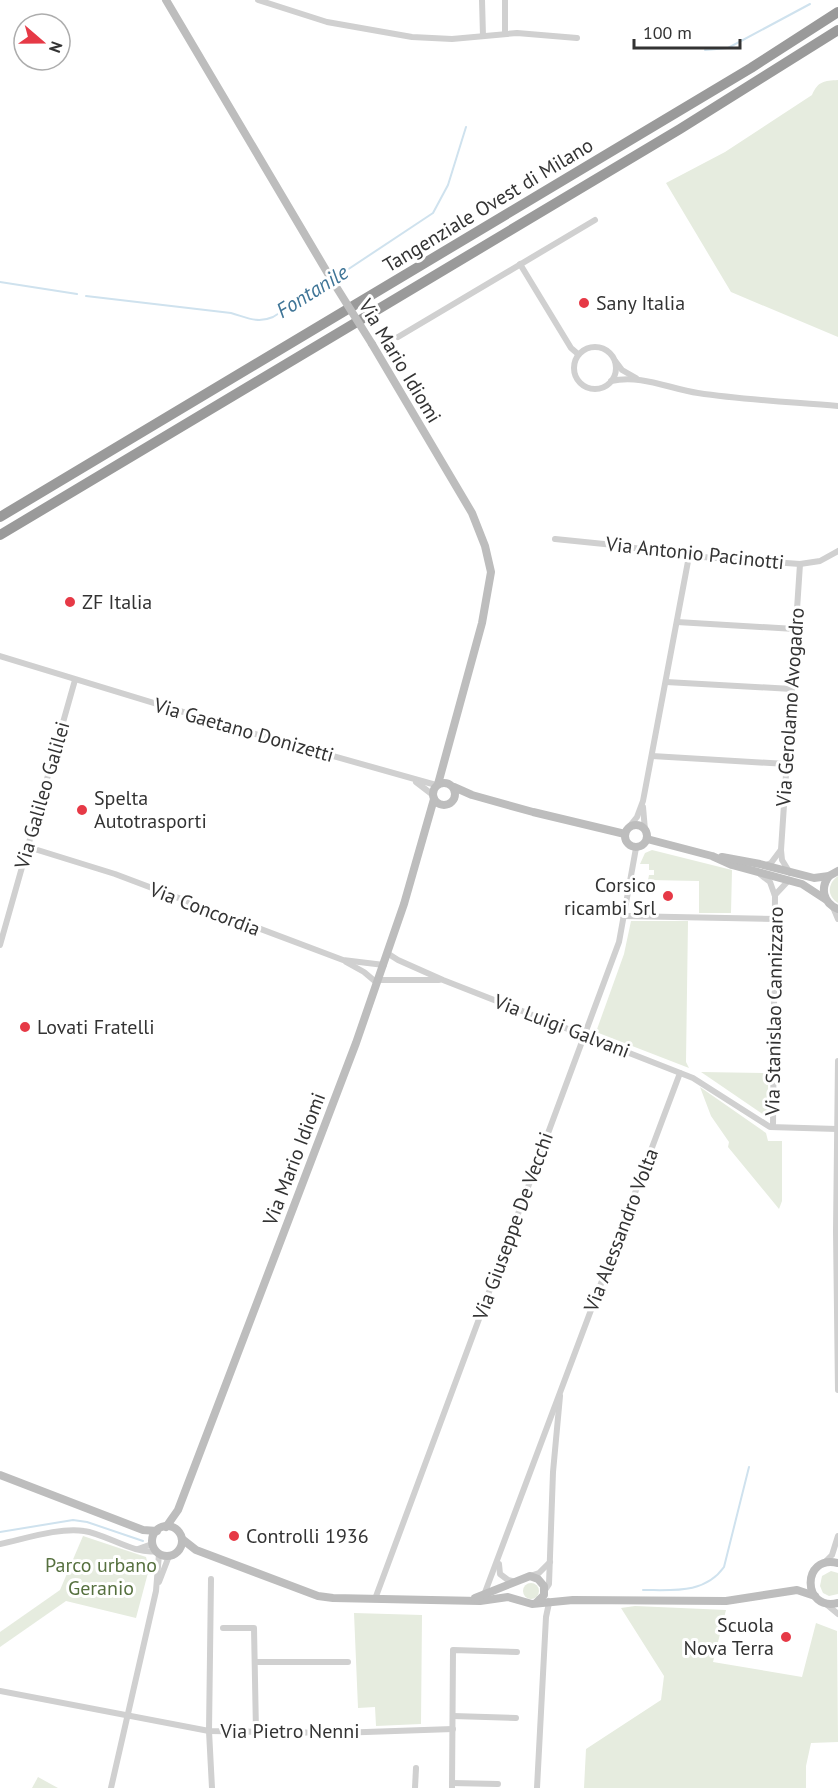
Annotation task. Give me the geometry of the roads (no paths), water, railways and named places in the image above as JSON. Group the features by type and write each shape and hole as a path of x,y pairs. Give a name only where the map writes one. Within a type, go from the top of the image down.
{"highway":[{"name":"Tangenziale Ovest di Milano","path":"0,517 751,68 838,12"},
{"name":"Tangenziale Ovest di Milano","path":"0,535 680,129 838,30"}],"street":[{"name":"Via Mario Idiomi","path":"166,0 472,513 485,546 491,572 482,623 437,785"},
{"path":"258,0 327,22 412,37 452,39 505,33 534,33 577,38"},
{"path":"482,0 483,36"},
{"path":"505,0 505,33"},
{"path":"398,337 595,220"},
{"path":"520,264 571,348 578,354"},
{"path":"639,380 622,370 608,351 596,346 589,347 578,354 574,362 574,373 583,386 598,389 612,381 627,378 700,394 838,406"},
{"path":"612,381 616,371 615,361"},
{"name":"Via Antonio Pacinotti","path":"555,539 688,556 800,564 820,561 835,552 838,545"},
{"path":"643,801 643,822 646,834 642,846 636,848 626,842 627,830 637,817 643,801 688,556"},
{"name":"Via Gerolamo Avogadro","path":"789,877 782,860 781,850 800,564"},
{"path":"677,622 795,629"},
{"name":"Via Gaetano Donizetti","path":"0,656 437,785"},
{"name":"Via Galileo Galilei","path":"0,945 75,680"},
{"path":"666,682 792,689"},
{"path":"652,756 786,764"},
{"path":"443,766 456,794 453,801"},
{"name":"Via Gaetano Donizetti","path":"414,780 436,800"},
{"path":"472,795 448,804 436,800 437,785 443,782 472,795 627,830 639,825 646,834 732,865 753,870 789,877 814,878 835,871"},
{"name":"Via Mario Idiomi","path":"166,1527 178,1510 378,982 436,800"},
{"name":"Via Concordia","path":"28,847 115,874 343,960 384,965"},
{"name":"Via Giuseppe De Vecchi","path":"375,1599 619,942 636,848"},
{"path":"764,866 776,859 781,850"},
{"path":"712,856 764,866 789,877 812,889 836,908 838,920"},
{"name":"Via Stanislao Cannizzaro","path":"753,870 770,882 775,896 772,1127"},
{"path":"825,899 823,888 835,871"},
{"name":"Via Stanislao Cannizzaro","path":"775,896 789,877"},
{"path":"623,916 775,919"},
{"name":"Via Luigi Galvani","path":"387,953 442,980 693,1078 772,1127"},
{"path":"343,960 378,982"},
{"name":"Via Luigi Galvani","path":"378,982 442,980"},
{"path":"838,1061 838,1390"},
{"name":"Via Alessandro Volta","path":"484,1595 681,1073"},
{"path":"772,1127 837,1129"},
{"name":"Via Alessandro Volta","path":"544,1592 549,1584 553,1472 561,1386"},
{"path":"0,1475 144,1530 169,1556"},
{"name":"Via Mario Idiomi","path":"178,1510 180,1549"},
{"path":"156,1591 155,1543 166,1527 180,1535 196,1550"},
{"path":"0,1544 69,1530 85,1531 138,1549 155,1543"},
{"path":"815,1596 811,1586 811,1577 814,1570 832,1555 838,1536"},
{"path":"111,1788 156,1591 169,1556 180,1549 196,1550 325,1598 480,1601 508,1597 526,1603 573,1600"},
{"path":"500,1555 498,1569 500,1574 508,1580 519,1581"},
{"path":"468,1600 539,1573 550,1561"},
{"path":"824,1563 838,1563"},
{"path":"530,1576 542,1581 549,1603 546,1617 537,1788"},
{"path":"797,1590 811,1577"},
{"path":"211,1579 209,1731 212,1788"},
{"path":"519,1581 517,1588 521,1600"},
{"path":"544,1592 558,1598 573,1600 726,1602 797,1590 815,1596 838,1614"},
{"path":"536,1603 544,1592"},
{"path":"536,1603 542,1608 546,1617"},
{"path":"825,1603 838,1603"},
{"path":"223,1628 254,1628 256,1732"},
{"path":"498,1784 452,1785 453,1650 517,1652"},
{"path":"255,1662 348,1662"},
{"name":"Via Pietro Nenni","path":"0,1691 209,1731 337,1733 453,1729"},
{"path":"453,1716 516,1718"},
{"path":"415,1788 416,1768"}],"waterway":[{"path":"705,50 728,48 810,4"},
{"name":"Fontanile","path":"335,278 433,213 448,185 466,127"},
{"name":"Fontanile","path":"86,296 231,313 262,320 273,317 330,281"},
{"path":"0,282 77,294"},
{"path":"643,1590 688,1589 708,1582 724,1567 749,1467"},
{"path":"0,1532 73,1520 87,1522 143,1541"}],"place":[{"name":"Sany Italia","path":"584,303"},
{"name":"ZF Italia","path":"70,602"},
{"name":"Spelta Autotrasporti","path":"82,810"},
{"name":"Corsico ricambi Srl","path":"668,896"},
{"name":"Lovati Fratelli","path":"25,1027"},
{"name":"Controlli 1936","path":"234,1536"},
{"name":"Scuola Nova Terra","path":"786,1637"}],"park label":[{"name":"Parco urbano Geranio","path":"101,1576"}]}
